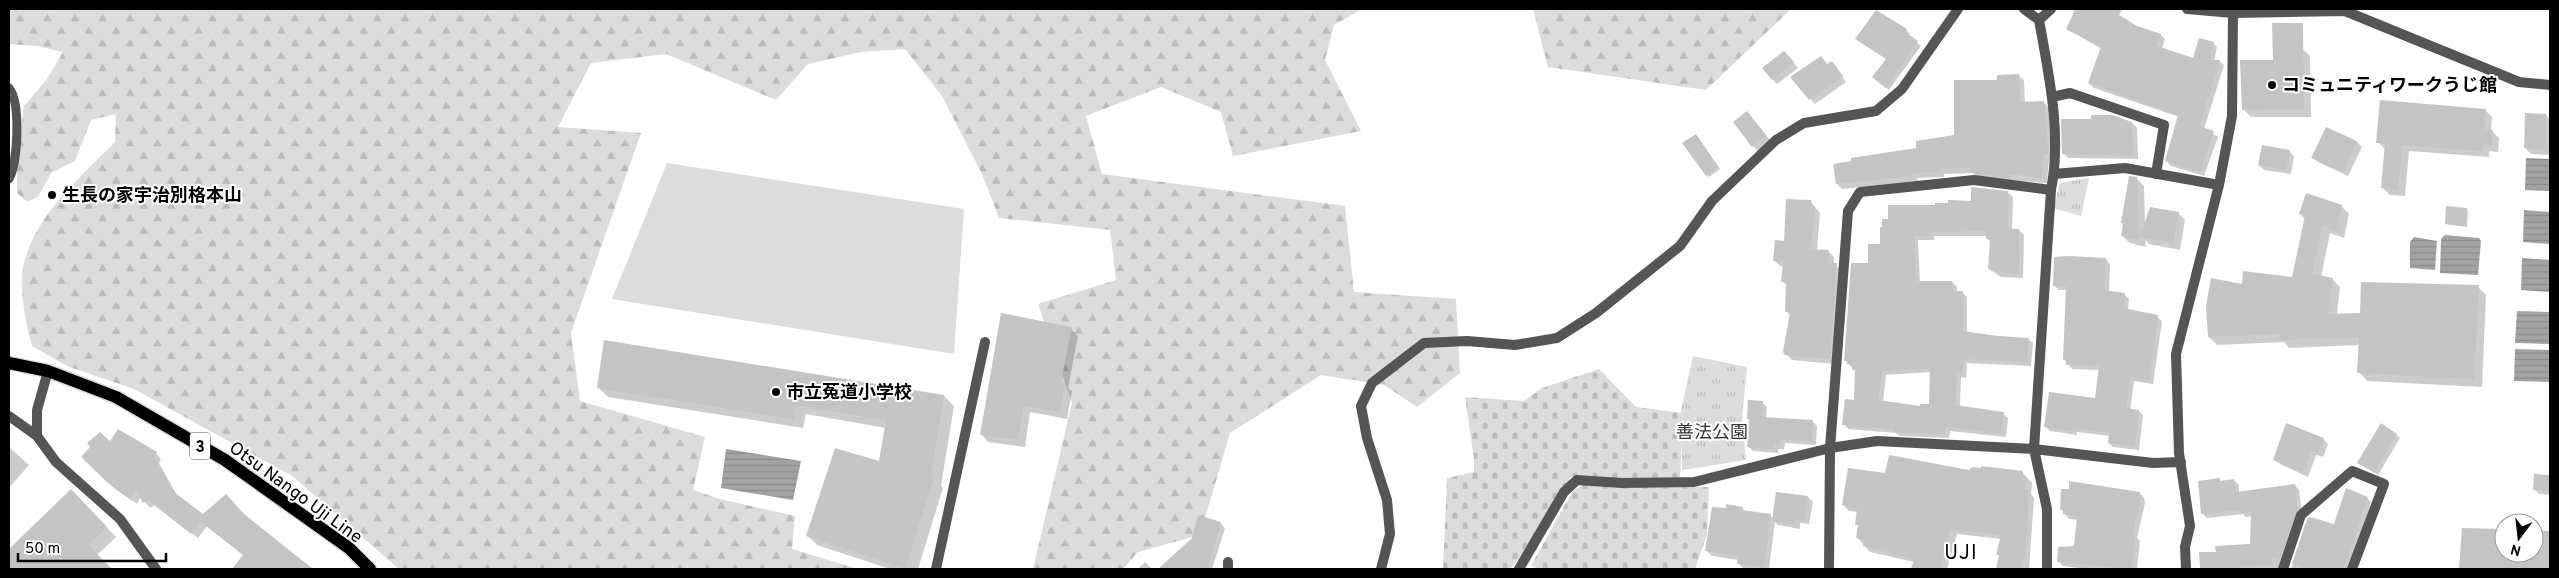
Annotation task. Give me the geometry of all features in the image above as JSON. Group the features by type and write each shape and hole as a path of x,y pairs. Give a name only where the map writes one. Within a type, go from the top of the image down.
{"main road":[{"name":"Otsu Nango Uji Line","path":"9,363 48,371 116,397 225,460 349,548 370,569"}],"street":[{"path":"1381,569 1390,534 1387,500 1366,438 1361,406 1372,383 1424,343 1467,341 1515,345 1556,338 1588,318 1680,246 1712,201 1776,140 1804,123 1876,111 1902,89 1958,9"},
{"path":"2024,9 2039,20 2052,97 2056,164 2051,190 2034,449 2047,510 2046,569"},
{"path":"2039,20 2051,9"},
{"path":"2187,9 2233,13 2345,10 2520,82 2550,86"},
{"path":"2186,569 2185,547 2190,526 2180,462 2176,354 2219,185 2232,116 2233,13"},
{"path":"2052,97 2070,93 2164,125 2156,174"},
{"path":"2054,174 2125,168 2219,185"},
{"path":"1829,569 1830,448 1848,211 1860,192 1974,180 2051,190"},
{"path":"936,569 985,342"},
{"path":"37,436 37,410 48,371"},
{"path":"9,416 37,436 56,462 120,519 156,569"},
{"path":"1519,569 1525,563 1564,492 1578,480 1622,483 1694,482 1830,448 1877,441 2034,449 2153,463 2180,462"},
{"path":"2283,569 2301,515 2352,471 2384,484 2352,569"}],"lane":[{"path":"9,88 13,93 18,119 9,179"}],"green space":[{"path":"9,9 1362,9 1334,25 1325,60 1361,131 1233,156 1221,112 1161,87 1086,116 1102,174 1345,206 1354,292 1456,299 1460,373 1417,407 1384,385 1321,375 1230,433 1200,535 1138,552 1123,569 1033,569 1072,403 1038,304 1116,280 1110,230 999,218 982,174 942,96 905,49 861,52 808,64 776,100 666,54 591,63 558,127 641,133 571,333 580,401 705,437 693,490 720,499 795,516 792,549 858,569 399,569 292,476 134,389 67,366 32,346 22,294 22,272 30,245 38,228 61,197 115,142 116,114 91,120 75,161 51,173 38,197 27,202 17,193 17,160 24,106 47,79 63,52 37,46 9,44"},
{"path":"1533,9 1791,9 1706,90 1548,67"},
{"path":"667,163 964,209 954,354 612,299"},
{"path":"2089,178 2081,216 2053,208 2060,183"},
{"name":"善法公園","path":"1693,356 1747,367 1742,419 1746,460 1682,470 1681,410"},
{"path":"1599,369 1636,407 1683,413 1680,477 1622,479 1582,475 1571,477 1519,559 1510,569 1443,569 1447,478 1474,472 1474,459 1465,397 1524,401 1542,388"},
{"path":"1583,484 1709,487 1707,535 1695,569 1539,569 1531,566 1572,492"}],"shaded area":[{"path":"2526,158 2550,159 2550,191 2525,190"},
{"path":"2524,210 2550,212 2550,244 2523,242"},
{"path":"2445,235 2479,238 2481,241 2478,275 2440,273 2441,239"},
{"path":"2414,237 2437,241 2435,270 2410,268 2410,242"},
{"path":"2522,258 2550,260 2550,292 2521,290"},
{"path":"2517,311 2550,312 2550,344 2515,343"},
{"path":"2515,349 2550,350 2550,382 2514,381"},
{"path":"726,449 801,461 793,500 721,488"}],"building":[{"path":"2076,9 2123,9 2119,15 2137,26 2161,34 2157,46 2193,58 2199,38 2214,42 2209,60 2220,60 2199,126 2214,131 2200,172 2165,161 2178,115 2088,83 2101,47 2066,29"},
{"path":"1876,10 1907,29 1905,32 1918,41 1886,88 1872,77 1886,59 1855,39"},
{"name":"コミュニティワークうじ館","path":"2272,23 2303,23 2304,109 2242,110 2240,60 2273,60"},
{"path":"1784,51 1794,62 1772,80 1762,68"},
{"path":"1821,56 1827,64 1832,61 1843,76 1809,100 1790,77"},
{"path":"2019,74 2020,102 2044,101 2048,154 2044,154 2042,178 2009,174 2009,178 1971,173 1971,168 1939,169 1939,172 1912,173 1913,176 1836,184 1833,164 1851,161 1851,158 1916,148 1916,141 1954,135 1954,80 1997,80 1997,75"},
{"path":"2380,100 2486,109 2484,129 2493,130 2492,145 2483,144 2482,151 2402,145 2398,190 2381,188 2385,143 2376,143"},
{"path":"1747,111 1766,135 1752,147 1733,122"},
{"path":"2525,113 2546,114 2545,149 2524,148"},
{"path":"2091,115 2112,115 2132,122 2133,155 2062,154 2061,119 2091,119"},
{"path":"2326,127 2357,141 2343,172 2311,158"},
{"path":"1696,134 1718,167 1706,176 1682,143"},
{"path":"2262,145 2290,150 2286,170 2258,165"},
{"path":"2129,176 2137,177 2139,240 2121,236 2123,223 2121,223"},
{"path":"1971,187 2008,191 2008,229 2019,229 2019,274 1995,272 1995,270 1988,269 1990,241 1986,238 1986,231 1930,232 1930,236 1914,236 1916,281 1952,281 1953,291 1963,291 1963,331 2029,338 2027,362 1963,359 1962,374 1957,373 1955,405 2004,412 2001,433 1945,427 1945,434 1894,432 1894,429 1842,425 1845,399 1854,400 1855,370 1852,370 1853,365 1847,364 1847,361 1844,361 1851,263 1868,263 1868,244 1880,244 1880,227 1882,227 1882,219 1888,219 1888,205 1935,205 1935,203 1948,203 1948,200 1971,201","holes":["1930,368 1929,404 1920,404 1920,406 1878,400 1882,371"]},
{"path":"2306,193 2342,205 2336,230 2322,226 2312,274 2333,278 2328,314 2360,313 2361,282 2479,285 2474,379 2357,373 2359,337 2280,340 2280,334 2208,337 2206,306 2211,278 2242,284 2243,271 2292,277 2305,216 2299,214"},
{"path":"1786,199 1811,200 1812,206 1815,206 1811,249 1829,250 1828,263 1837,263 1830,359 1785,355 1783,352 1790,312 1785,312 1786,282 1781,282 1783,262 1773,261 1775,240 1784,241"},
{"path":"2446,206 2467,208 2465,226 2445,224"},
{"path":"2150,207 2179,212 2173,243 2140,237"},
{"path":"2054,257 2106,258 2104,290 2125,293 2123,308 2158,315 2149,380 2130,377 2126,408 2139,410 2135,446 2108,443 2109,433 2073,428 2072,431 2044,427 2049,392 2095,398 2099,366 2066,365 2066,360 2063,360 2066,286 2053,286"},
{"path":"1001,313 1072,327 1061,382 1065,383 1060,412 1024,406 1018,440 980,435"},
{"path":"604,340 944,395 931,477 934,478 905,569 806,536 835,448 879,461 886,420 796,405 794,419 597,388"},
{"path":"1748,400 1763,401 1762,417 1813,420 1812,441 1781,439 1780,445 1774,445 1774,449 1747,447"},
{"path":"2286,423 2324,438 2318,453 2311,451 2303,473 2273,460"},
{"path":"2381,423 2397,434 2374,472 2357,463"},
{"path":"118,429 157,452 154,457 174,492 203,514 226,494 244,514 313,569 232,569 243,555 201,522 191,534 148,500 143,503 136,491 130,499 108,483 81,457 90,447 87,443 100,432 110,441"},
{"path":"1889,455 1969,470 1972,467 1981,468 1981,466 2023,471 2023,475 2026,476 2025,490 2029,491 2025,560 2022,559 2020,569 1996,569 1999,555 1996,555 2001,535 1951,529 1940,569 1911,569 1914,559 1863,546 1864,540 1856,538 1858,525 1855,525 1857,508 1842,505 1848,468 1885,473"},
{"path":"2534,474 2550,475 2550,491 2533,490"},
{"path":"2220,478 2220,481 2234,479 2236,492 2295,484 2298,509 2279,560 2272,557 2273,565 2241,566 2241,569 2200,569 2199,552 2216,552 2215,546 2250,544 2251,512 2241,513 2240,510 2201,514 2198,481"},
{"path":"2069,481 2140,492 2139,497 2141,497 2132,535 2135,535 2132,569 2057,562 2058,547 2074,546 2077,516 2063,514 2063,510 2060,510 2061,489 2069,489"},
{"path":"2346,488 2368,497 2344,569 2308,569 2292,564 2307,519 2310,517 2334,524"},
{"path":"71,489 107,527 88,545 112,569 9,569 9,549"},
{"path":"1776,492 1808,496 1804,520 1796,519 1795,524 1772,521"},
{"path":"1726,504 1743,507 1742,510 1771,514 1764,567 1737,564 1738,556 1705,551 1712,507 1726,508"},
{"path":"1198,515 1221,522 1207,569 1158,569 1192,538"},
{"path":"2462,528 2494,529 2494,563 2544,563 2544,531 2550,531 2550,569 2459,569"}],"place":[{"name":"コミュニティワークうじ館","path":"2272,85"},
{"name":"生長の家宇治別格本山","path":"52,195"},
{"name":"市立菟道小学校","path":"776,392"}],"district":[{"name":"UJI","path":"1961,552"}]}
